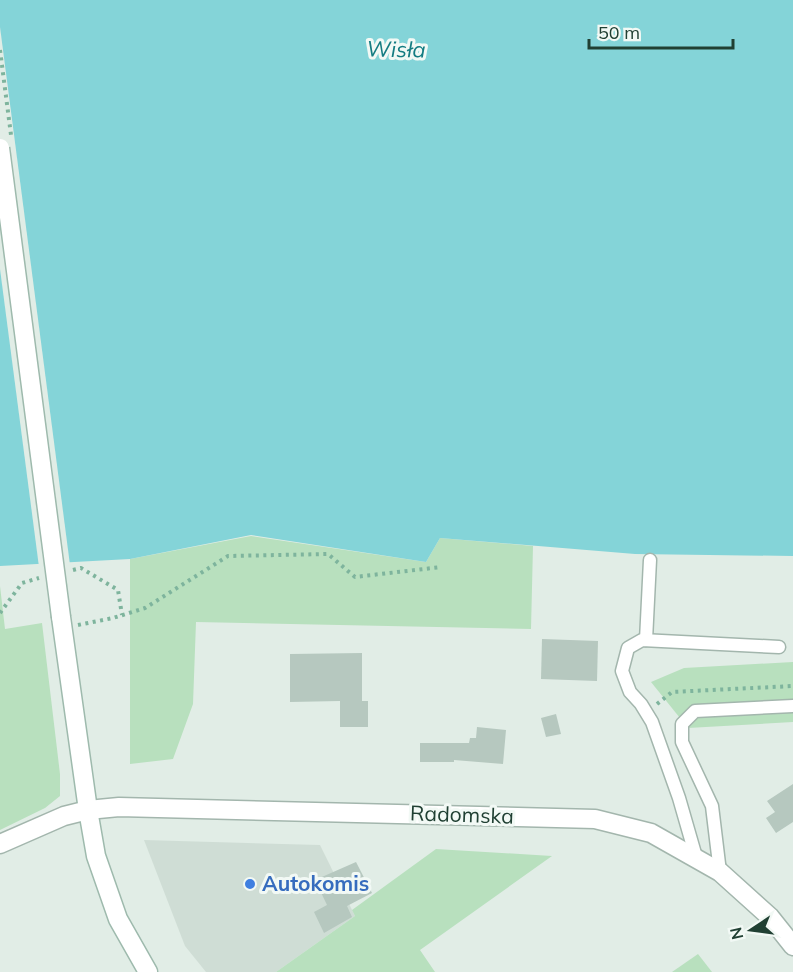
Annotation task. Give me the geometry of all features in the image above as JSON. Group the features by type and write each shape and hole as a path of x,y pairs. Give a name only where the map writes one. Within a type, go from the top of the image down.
{"street":[{"path":"0,148 68,621 88,810 96,856 118,919 148,972"},
{"name":"Radomska","path":"0,844 62,816 88,810 119,807 595,819 651,833 720,872 770,916 793,945"}],"lane":[{"path":"646,640 650,560"},
{"path":"696,857 679,798 652,722 630,692 622,671 628,648 642,640 779,647"},
{"path":"720,872 712,806 681,742 682,724 695,711 793,706"}],"path":[{"path":"68,621 123,615 145,608 228,556 328,554 355,577 441,567"},
{"path":"71,570 81,568 118,590 123,615"},
{"path":"0,613 22,583 42,578"}],"shaded area":[{"name":"Autokomis","path":"144,840 320,845 355,916 276,972 206,972 185,946"}],"green space":[{"path":"251,536 426,562 440,538 533,546 531,629 196,622 193,704 173,759 130,764 130,559"},
{"path":"0,586 5,629 42,623 60,774 60,796 45,808 0,830"},
{"path":"793,662 793,722 688,728 651,682 684,668"},
{"path":"436,849 552,856 420,950 435,972 276,972 355,916 352,910"},
{"path":"698,954 712,972 672,972"}],"water":[{"name":"Wisła","path":"0,0 793,0 793,556 635,554 440,538 426,562 251,535 130,559 0,566"}],"pier":[{"path":"0,27 70,565 39,567 0,269"}],"building":[{"path":"542,639 598,641 597,681 541,679"},
{"path":"362,653 362,701 368,701 368,727 340,727 340,701 290,702 290,654"},
{"path":"556,714 561,734 546,737 541,718"},
{"path":"477,727 506,730 503,764 454,760 454,762 420,762 420,743 469,743 470,738 476,738"},
{"path":"793,784 793,822 776,833 766,818 775,812 767,801"},
{"path":"356,862 372,893 347,906 352,917 324,933 314,912 327,905 315,880"}],"place":[{"name":"Autokomis","path":"250,884"}]}
